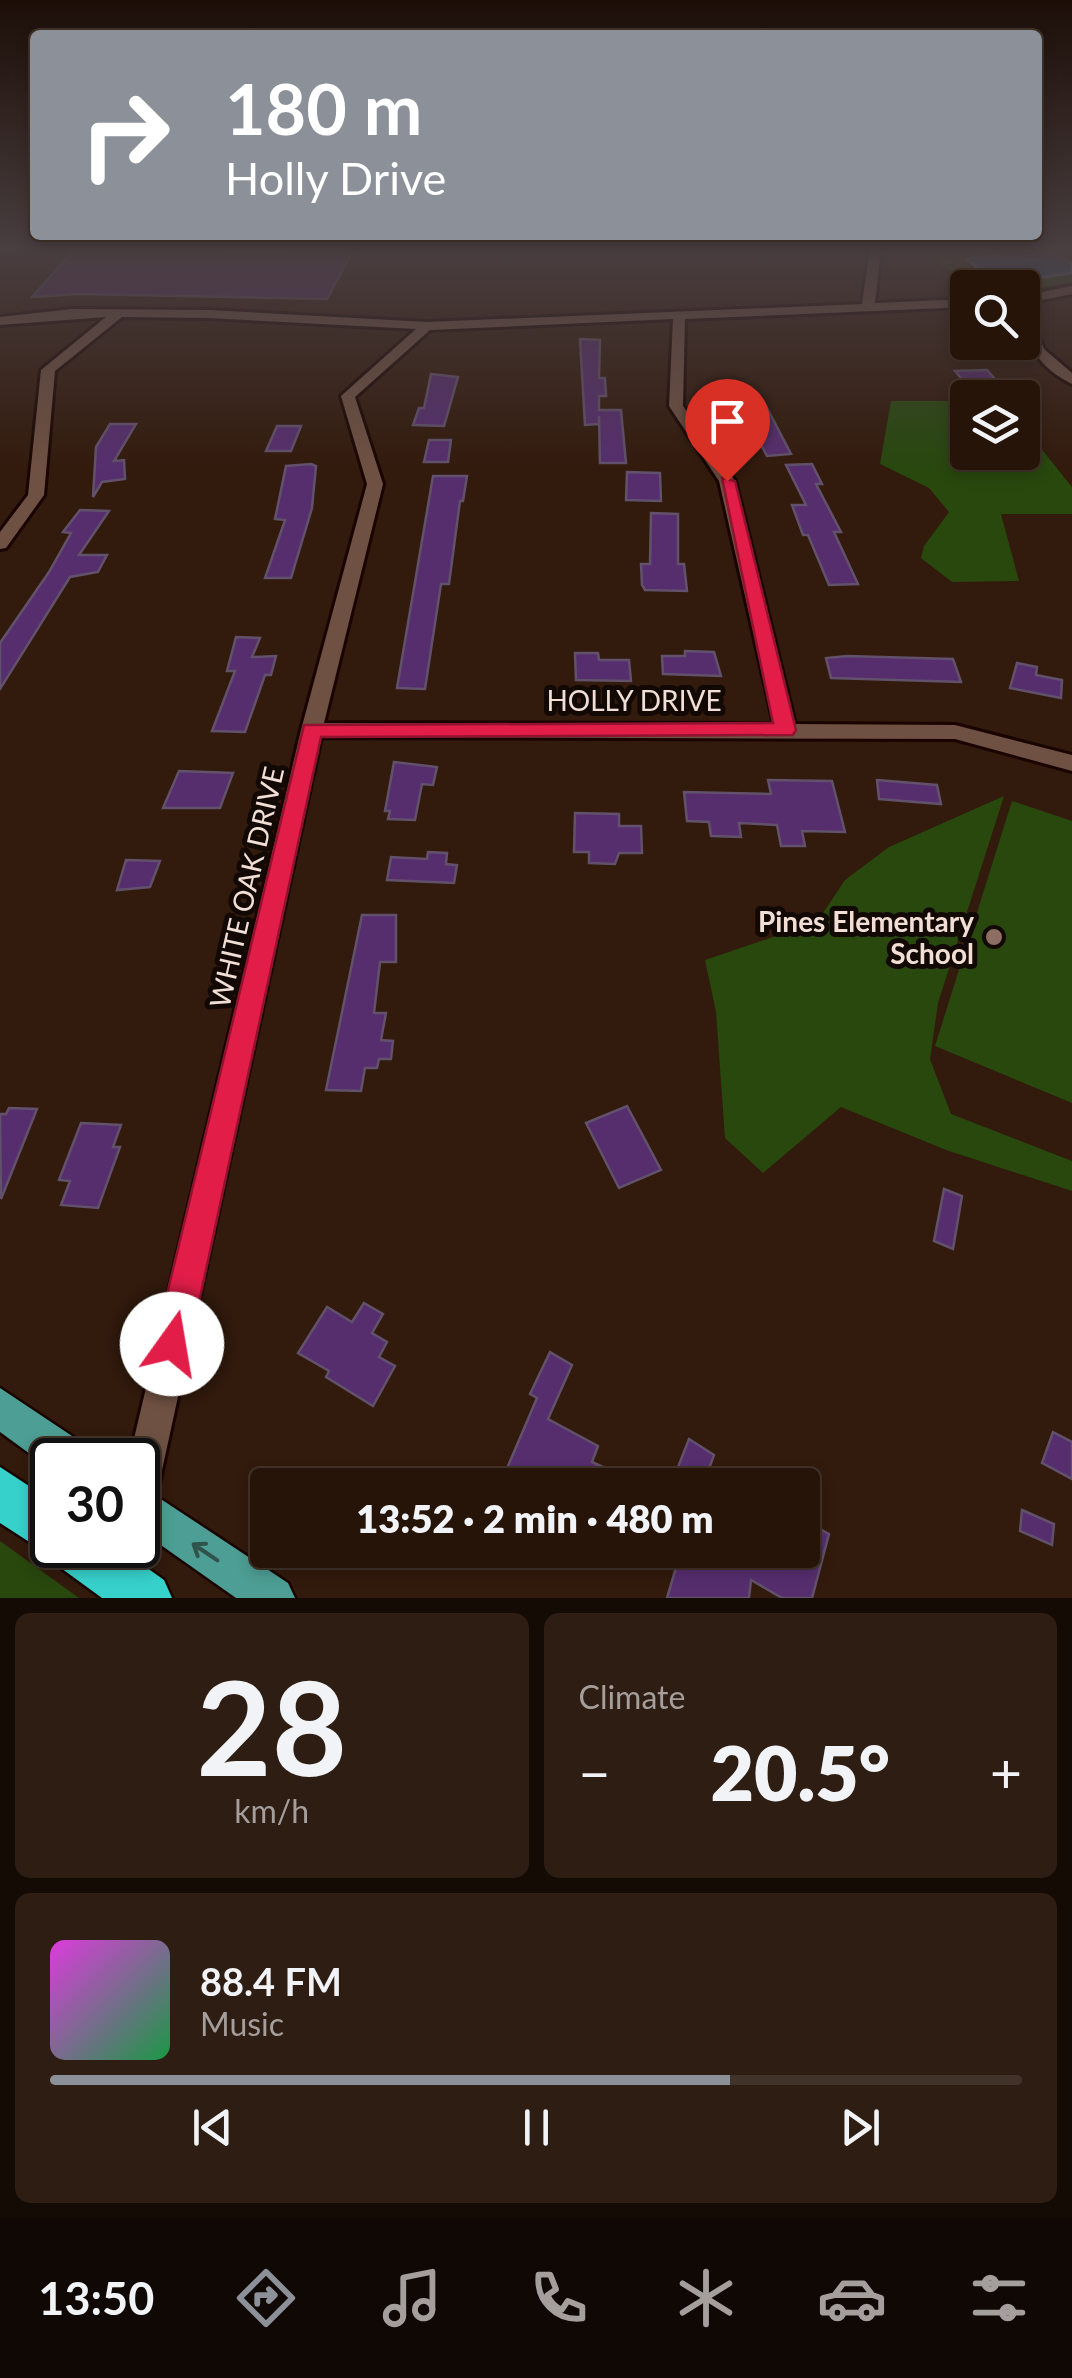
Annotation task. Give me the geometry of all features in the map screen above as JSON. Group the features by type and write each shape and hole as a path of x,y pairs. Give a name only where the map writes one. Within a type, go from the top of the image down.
{"highway":[{"path":"0,1492 30,1514"},
{"path":"104,1568 146,1598"}],"main road":[{"path":"0,1408 42,1438"},
{"path":"160,1518 272,1598"}],"street":[{"path":"0,544 36,494 48,370 107,323"},
{"path":"339,323 427,326 513,323"},
{"path":"679,323 676,406 727,481 786,730"},
{"name":"WHITE OAK DRIVE","path":"152,1438 312,730 374,484 348,396 427,326"},
{"path":"1040,354 1072,380"},
{"name":"HOLLY DRIVE","path":"312,730 955,732 1072,763"}],"green space":[{"path":"891,401 950,401 950,470 1040,470 1040,447 1072,487 1072,514 1001,514 1019,581 952,582 921,558 924,546 949,512 929,488 880,464"},
{"path":"1004,796 938,1003 930,1059 951,1114 1072,1161 1072,1191 946,1150 841,1107 763,1173 725,1138 716,1012 705,960 817,922 845,880 889,847"},
{"path":"1012,801 1072,821 1072,1103 935,1046"},
{"path":"0,1541 30,1563 30,1568 37,1568 79,1598 0,1598"}],"building":[{"path":"580,339 600,340 599,378 605,378 606,396 599,396 599,410 621,410 626,463 600,463 599,416 599,424 585,425"},
{"path":"987,370 996,380 963,380 955,371"},
{"path":"431,374 458,377 444,426 413,425 419,408 424,408"},
{"path":"744,404 765,404 791,454 767,456 758,439 753,440"},
{"path":"110,424 136,424 114,461 124,460 125,479 102,482 93,497 96,447"},
{"path":"277,426 301,426 291,451 266,451"},
{"path":"429,440 451,440 448,462 424,462"},
{"path":"812,464 822,484 816,484 841,532 834,532 858,584 829,585 808,535 803,535 792,505 806,505 786,465"},
{"path":"286,466 316,466 312,508 291,578 265,578 285,520 275,519"},
{"path":"627,472 660,473 661,501 626,500"},
{"path":"433,476 467,476 449,584 441,584 425,689 397,688"},
{"path":"80,510 109,511 79,555 107,555 98,572 70,577 0,689 0,643 49,572 71,533 63,532"},
{"path":"651,513 678,514 678,564 684,564 687,591 645,590 642,585 641,564 650,564"},
{"path":"236,637 260,638 252,657 276,656 271,675 265,675 245,732 212,731 235,671 227,671"},
{"path":"685,651 714,652 721,676 663,674 662,656 685,656"},
{"path":"575,653 598,653 599,660 629,660 631,681 576,680"},
{"path":"826,658 953,659 961,682 831,678"},
{"path":"1017,663 1037,667 1036,675 1062,680 1061,698 1010,688"},
{"path":"394,762 437,767 433,785 422,784 415,820 388,819 390,811 385,811"},
{"path":"179,771 233,773 220,808 163,808"},
{"path":"768,780 832,781 845,832 802,831 805,846 781,846 777,825 739,823 741,837 711,836 709,822 687,821 684,792 771,794"},
{"path":"877,780 937,785 941,804 879,799"},
{"path":"575,813 619,814 619,826 641,826 642,853 619,853 615,864 589,863 589,852 574,852"},
{"path":"428,852 447,853 446,864 457,865 454,883 387,880 391,857 427,859"},
{"path":"126,860 160,861 150,887 117,890"},
{"path":"362,915 396,915 396,962 380,962 374,1013 386,1013 381,1040 393,1041 391,1059 379,1059 377,1068 365,1068 361,1091 326,1090"},
{"path":"627,1106 661,1170 619,1188 586,1123"},
{"path":"9,1108 37,1109 1,1199 0,1114 6,1114"},
{"path":"81,1123 121,1125 113,1147 120,1147 98,1208 61,1205 70,1181 59,1180"},
{"path":"944,1189 962,1196 953,1249 934,1241"},
{"path":"364,1303 383,1314 372,1333 387,1342 379,1357 395,1366 373,1406 326,1377 329,1371 298,1353 327,1307 352,1322"},
{"path":"550,1352 572,1365 548,1419 598,1446 592,1462 603,1468 507,1468 537,1398 530,1394"},
{"path":"1053,1432 1072,1442 1072,1479 1042,1463"},
{"path":"689,1439 714,1455 709,1468 678,1468"},
{"path":"1022,1510 1054,1524 1052,1545 1020,1531"},
{"path":"820,1529 829,1534 820,1568"},
{"path":"676,1568 820,1568 812,1598 782,1598 751,1580 749,1598 667,1598"}],"place":[{"name":"Pines Elementary School","path":"994,937"}],"route":[{"path":"172,1344 312,730 786,730 727,481"}]}
